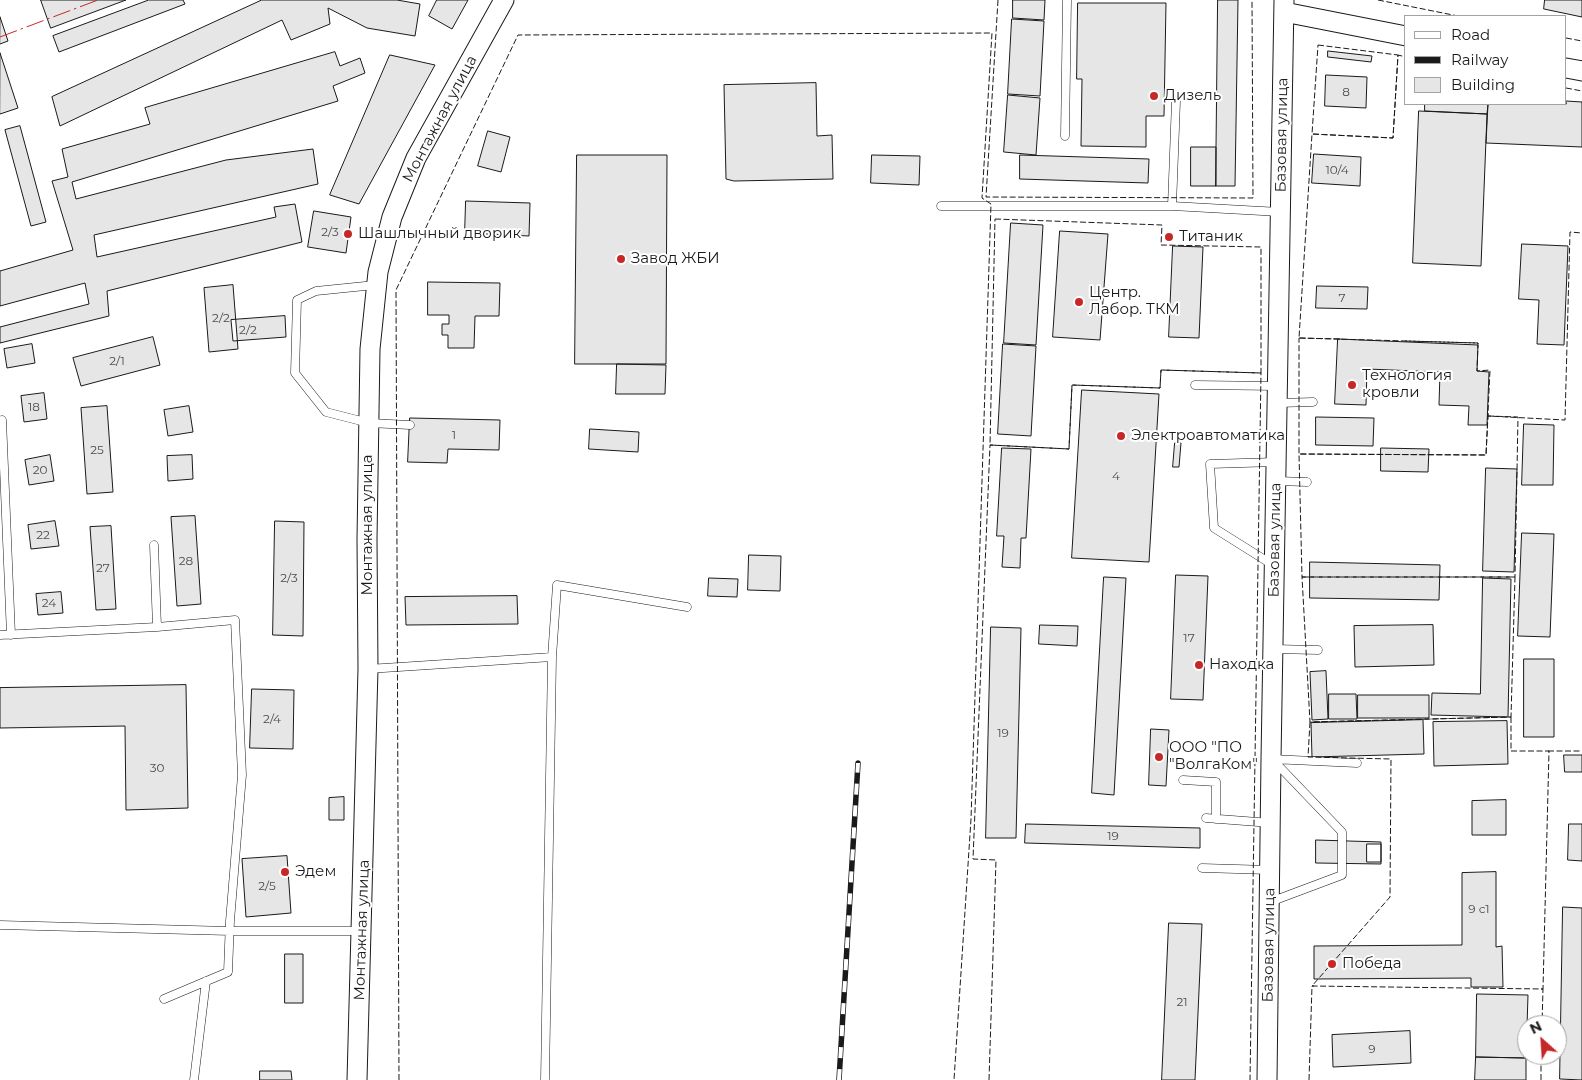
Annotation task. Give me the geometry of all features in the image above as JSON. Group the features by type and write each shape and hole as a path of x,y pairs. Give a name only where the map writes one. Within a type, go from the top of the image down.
{"street":[{"name":"Монтажная улица","path":"358,1080 368,669 367,539 370,348 376,285 392,217 416,158 504,0"},
{"path":"1284,6 1404,36"},
{"name":"Базовая улица","path":"1267,1080 1284,6"},
{"path":"1567,68 1582,71"}],"lane":[{"path":"1065,136 1067,0"},
{"path":"1172,206 1176,102"},
{"path":"941,206 1172,206 1280,212"},
{"path":"376,285 316,291 297,300 295,373 326,412 369,423 410,426"},
{"path":"1195,385 1277,394 1313,402"},
{"path":"2,420 11,635"},
{"path":"1275,566 1214,528 1210,464 1276,462"},
{"path":"1276,482 1307,482"},
{"path":"154,545 157,627"},
{"path":"545,1080 552,657 557,585 688,606"},
{"path":"0,635 157,627 235,620 242,775 228,972 164,999"},
{"path":"1273,649 1318,650"},
{"path":"368,669 552,657"},
{"path":"1271,759 1357,763"},
{"path":"1270,902 1342,875 1342,832 1271,759"},
{"path":"1183,780 1216,782 1216,819"},
{"path":"1206,818 1271,823"},
{"path":"1202,868 1270,870"},
{"path":"0,925 230,931 362,931"},
{"path":"194,1080 206,981"}],"building":[{"path":"41,0 126,0 51,28"},
{"path":"149,0 183,0 185,4 59,52 53,36"},
{"path":"262,0 397,0 420,4 415,36 367,28 328,8 330,24 291,40 282,20 60,126 52,97"},
{"path":"437,0 468,0 452,29 429,16"},
{"path":"1013,0 1045,0 1044,20 1013,18"},
{"path":"1218,0 1238,0 1235,186 1216,186"},
{"path":"1545,0 1582,0 1582,17 1544,9"},
{"path":"1078,3 1166,3 1164,116 1146,116 1146,147 1081,146 1082,79 1077,79"},
{"path":"0,17 8,41 0,44"},
{"path":"1012,19 1044,21 1040,96 1008,94"},
{"path":"1328,51 1372,56 1371,62 1328,57"},
{"path":"335,52 340,66 360,58 365,73 333,86 338,101 72,182 76,199 226,160 313,149 318,184 94,235 97,257 276,217 274,207 295,204 302,242 107,291 109,316 0,343 0,327 89,304 85,283 0,306 0,271 73,250 52,181 68,177 62,149 150,124 145,108"},
{"path":"0,53 18,108 0,114"},
{"path":"390,55 435,65 359,204 330,195"},
{"path":"1326,75 1367,77 1366,108 1325,106"},
{"path":"816,83 817,136 832,135 833,179 734,181 726,179 724,85"},
{"path":"1008,95 1040,98 1036,155 1004,152"},
{"path":"1567,101 1582,102 1582,147 1486,143 1488,105 1567,105"},
{"path":"1425,105 1488,105 1487,114 1425,111"},
{"path":"1419,111 1487,114 1481,266 1413,263"},
{"path":"20,126 46,222 31,226 5,130"},
{"path":"488,131 510,137 501,172 478,166"},
{"path":"1191,147 1216,147 1216,186 1191,186"},
{"path":"1314,154 1361,157 1360,186 1312,183"},
{"name":"Завод ЖБИ","path":"577,155 667,155 666,364 575,364"},
{"path":"872,155 920,156 919,185 871,183"},
{"path":"1020,155 1149,159 1148,183 1020,179"},
{"path":"466,201 530,203 529,236 465,233"},
{"path":"314,211 351,217 346,253 308,247"},
{"path":"1011,223 1043,225 1036,345 1004,343"},
{"name":"Центр. Лабор. ТКМ","path":"1060,231 1108,234 1100,340 1053,337"},
{"path":"1522,244 1568,246 1564,345 1537,344 1539,300 1519,299"},
{"path":"1173,246 1203,247 1199,338 1169,337"},
{"path":"428,282 500,283 499,316 475,316 474,348 448,348 448,335 442,335 442,324 449,324 449,315 428,315"},
{"path":"233,285 238,349 209,352 204,288"},
{"path":"1317,286 1368,287 1367,309 1316,308"},
{"path":"285,316 286,337 233,341 231,320"},
{"path":"153,337 160,365 81,386 73,358"},
{"path":"1338,339 1478,345 1477,371 1489,372 1487,425 1468,425 1469,406 1439,405 1440,372 1367,369 1366,405 1335,404"},
{"path":"32,344 35,363 7,368 4,349"},
{"path":"1003,344 1036,346 1031,436 998,434"},
{"path":"617,364 666,365 665,394 616,394"},
{"path":"1082,390 1159,394 1149,562 1072,558"},
{"path":"44,393 47,419 24,422 21,396"},
{"path":"107,406 113,492 87,494 81,408"},
{"path":"189,406 193,432 168,436 164,410"},
{"path":"1316,417 1374,418 1373,446 1316,445"},
{"path":"410,418 500,420 499,450 448,449 447,463 408,462"},
{"path":"1524,424 1554,425 1553,485 1522,485"},
{"path":"590,429 639,432 638,452 589,449"},
{"path":"1175,443 1181,443 1179,467 1173,467"},
{"path":"1002,448 1031,449 1026,538 1021,538 1020,568 1002,567 1004,536 997,536"},
{"path":"1381,448 1429,449 1428,472 1381,471"},
{"path":"50,455 54,481 29,485 25,460"},
{"path":"192,455 193,479 168,481 167,456"},
{"path":"1486,468 1517,469 1514,572 1483,571"},
{"path":"195,516 201,604 177,606 171,517"},
{"path":"55,521 59,546 31,549 28,525"},
{"path":"275,521 304,522 303,636 273,635"},
{"path":"111,526 116,609 96,610 90,527"},
{"path":"1522,533 1554,534 1550,637 1518,636"},
{"path":"749,555 781,556 780,591 748,590"},
{"path":"1310,562 1440,565 1439,600 1310,598"},
{"path":"1176,575 1208,576 1203,700 1171,699"},
{"path":"1104,577 1126,578 1114,795 1092,793"},
{"path":"709,578 738,579 737,597 708,596"},
{"path":"1483,578 1511,579 1508,717 1431,715 1432,693 1480,694"},
{"path":"61,592 63,613 38,615 36,594"},
{"path":"517,596 518,624 406,625 405,597"},
{"path":"1040,625 1078,626 1077,646 1039,644"},
{"path":"1433,625 1434,665 1355,667 1354,626"},
{"path":"991,627 1021,628 1016,838 986,838"},
{"path":"1524,659 1554,659 1554,737 1524,737"},
{"path":"1326,671 1328,719 1312,720 1310,672"},
{"path":"186,685 188,808 126,810 125,726 0,728 0,688"},
{"path":"252,689 294,690 293,749 250,748"},
{"path":"1329,694 1356,694 1357,719 1329,719"},
{"path":"1358,695 1429,695 1429,718 1358,718"},
{"path":"1423,720 1424,754 1312,757 1311,723"},
{"path":"1507,721 1508,764 1434,766 1433,722"},
{"name":"ООО \"ПО \"ВолгаКом\"","path":"1151,729 1169,730 1166,786 1149,785"},
{"path":"1564,755 1582,755 1582,772 1565,772"},
{"path":"344,797 344,820 329,820 329,798"},
{"path":"1506,800 1506,835 1472,835 1472,801"},
{"path":"1026,824 1200,828 1200,848 1025,843"},
{"path":"1569,824 1582,824 1582,861 1568,860"},
{"path":"1316,840 1381,842 1381,864 1316,863"},
{"path":"1367,844 1381,844 1381,862 1367,862"},
{"path":"287,856 291,913 246,917 242,859"},
{"path":"1496,872 1496,947 1502,946 1503,987 1471,987 1471,978 1314,979 1314,946 1462,945 1462,873"},
{"path":"1563,907 1582,908 1582,1080 1560,1079 1560,1065 1567,1065 1567,1015 1561,1015"},
{"path":"1169,923 1202,924 1195,1080 1162,1080"},
{"path":"285,954 303,954 303,1003 285,1003"},
{"path":"1477,994 1528,995 1527,1015 1517,1015 1517,1058 1476,1057"},
{"path":"1410,1031 1411,1063 1333,1067 1332,1035"},
{"path":"1476,1057 1517,1058 1517,1065 1526,1065 1526,1080 1475,1080"},
{"path":"260,1071 291,1071 292,1080 260,1080"}],"railway":[{"path":"839,1080 858,763"}],"fence":[{"path":"998,0 986,197 1253,198 1252,0"},
{"path":"1378,0 1453,15"},
{"path":"399,1080 396,290 518,35 992,33 982,198 991,204 971,819 954,1080"},
{"path":"1567,38 1582,41"},
{"path":"1318,45 1398,55 1393,138 1312,134 1318,45"},
{"path":"1340,339 1299,338 1312,134 1393,138 1398,55 1404,56"},
{"path":"1567,88 1582,91"},
{"path":"995,219 1162,225 1161,245 1261,247 1261,373 1161,370 1160,388 1072,385 1069,449 990,445 995,219"},
{"path":"1488,413 1488,416 1565,420 1570,232 1582,233"},
{"path":"1299,338 1478,343 1477,371 1490,370 1486,455 1299,454 1299,338"},
{"path":"1405,341 1478,343 1478,347"},
{"path":"989,1080 996,860 973,859 990,445 1069,449 1072,385 1160,388 1161,370 1261,373 1250,1080"},
{"path":"1488,416 1518,417 1515,577 1302,577 1299,454 1486,455 1488,416"},
{"path":"1302,577 1515,577 1511,717 1310,722 1302,577"},
{"path":"1511,717 1511,751 1549,751 1543,989 1312,986 1390,897 1391,759 1308,757 1310,722 1511,717"},
{"path":"1548,751 1582,751"},
{"path":"1309,1080 1312,986 1314,986"},
{"path":"1541,989 1543,989 1542,1015"},
{"path":"1541,1065 1541,1080"}],"power":[{"path":"0,37 98,0"}],"place":[{"name":"Дизель","path":"1154,96"},
{"name":"Шашлычный дворик","path":"348,234"},
{"name":"Титаник","path":"1169,237"},
{"name":"Завод ЖБИ","path":"621,259"},
{"name":"Центр. Лабор. ТКМ","path":"1079,302"},
{"name":"Технология кровли","path":"1352,385"},
{"name":"Электроавтоматика","path":"1121,436"},
{"name":"Находка","path":"1199,665"},
{"name":"ООО \"ПО \"ВолгаКом\"","path":"1159,757"},
{"name":"Эдем","path":"285,872"},
{"name":"Победа","path":"1332,964"}]}
